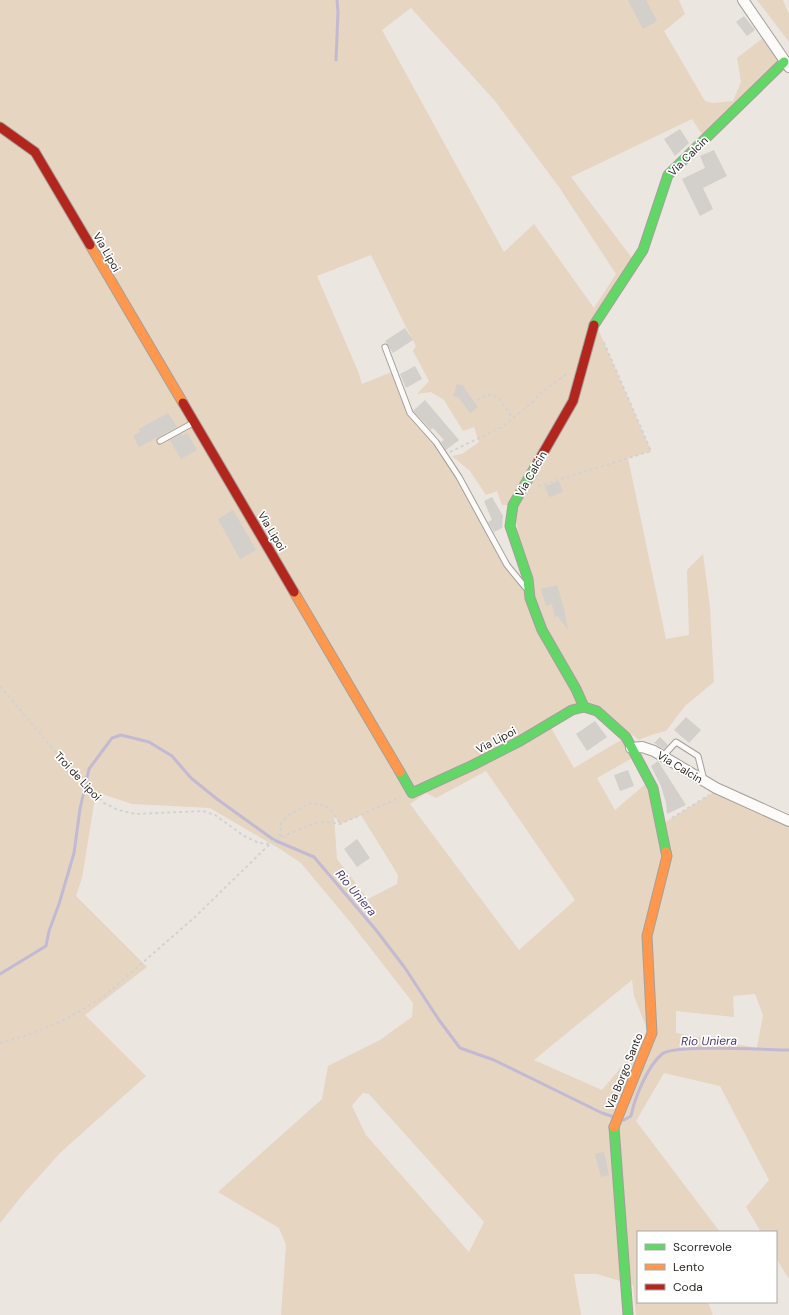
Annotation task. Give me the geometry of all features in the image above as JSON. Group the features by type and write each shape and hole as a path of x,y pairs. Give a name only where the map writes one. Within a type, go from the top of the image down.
{"street":[{"path":"747,2 787,65"},
{"name":"Via Calcin","path":"584,707 576,689 542,630 530,593 528,579 510,526 513,505 573,402 595,322 643,250 668,175 787,65"},
{"name":"Via Lipoi","path":"0,128 34,152 412,793 473,766 520,741 572,710 584,707"},
{"path":"584,707 597,711 626,737 631,748"},
{"name":"Via Calcin","path":"631,748 642,747 654,751 720,790 789,821"},
{"name":"Via Borgo Santo","path":"628,1315 615,1125 652,1033 647,936 667,856 653,788 631,748"}],"lane":[{"path":"385,347 410,413 436,442 459,477 507,566 530,593"},
{"path":"160,442 194,422"},
{"path":"663,756 676,742 698,756 704,781"}],"path":[{"path":"534,488 651,451 595,322"},
{"path":"445,456 502,428 535,400 539,394 569,372"},
{"path":"477,400 487,395 494,395 500,400 513,418"},
{"name":"Troi de Lipoi","path":"0,686 70,770 104,803 118,810 136,814 203,811 215,815 244,836 259,843 270,844"},
{"path":"661,825 720,790"},
{"path":"0,1043 28,1035 64,1020 102,998 195,917 274,840 315,823 329,822 340,824 412,793"},
{"path":"280,837 282,823 289,815 310,803 322,805 330,809 340,824"}],"shaded area":[{"path":"0,0 679,0 685,14 664,31 705,101 713,103 733,101 741,82 737,58 767,35 784,62 705,139 692,119 571,177 635,262 595,322 651,451 628,458 666,639 689,635 687,570 703,554 710,607 714,682 685,706 666,731 639,740 590,703 521,735 542,767 524,739 549,724 574,768 626,737 636,756 597,778 615,810 649,781 661,825 714,792 789,820 789,1279 777,1260 777,1231 760,1231 746,1207 769,1180 720,1086 664,1073 636,1121 719,1231 637,1231 637,1303 708,1303 713,1315 636,1315 633,1285 597,1274 574,1274 581,1315 281,1315 286,1245 279,1228 218,1192 322,1099 328,1066 380,1040 412,1017 413,1003 351,923 301,863 280,849 210,808 132,804 96,792 82,878 76,896 147,967 85,1015 146,1076 61,1152 25,1192 0,1223","holes":["411,8 495,101 559,187 616,274 594,308 534,224 504,252 382,30","371,255 416,346 413,351 429,381 417,394 431,392 444,400 463,431 474,427 479,442 462,454 452,456 470,471 486,495 497,491 502,505 513,505 529,592 515,575 436,442 410,413 394,371 362,384 358,371 317,276","486,771 575,900 519,950 410,804 426,793 436,798","334,815 340,824 361,815 398,875 397,884 368,899 337,859","632,980 634,996 649,1034 602,1090 534,1060","755,994 763,1015 757,1048 676,1033 676,1011 734,1017 733,996","363,1093 369,1094 484,1222 469,1252 366,1135 352,1106"]},
{"path":"757,0 783,0 789,14 789,42"}],"building":[{"path":"628,0 646,0 657,21 643,29"},
{"path":"744,16 755,30 747,36 736,22"},
{"path":"680,129 689,143 675,156 664,139"},
{"path":"714,150 727,176 703,188 713,209 700,216 682,179 705,168 700,156"},
{"path":"405,328 413,340 393,353 385,341"},
{"path":"415,366 422,379 406,388 400,374"},
{"path":"457,384 465,386 464,388 478,407 470,413 459,398 453,396"},
{"path":"425,400 459,440 446,450 441,442 444,440 433,428 431,430 413,411"},
{"path":"168,413 177,427 139,447 133,436 140,432 139,429"},
{"path":"187,433 197,450 181,459 170,440 181,434 182,436"},
{"path":"559,481 563,492 549,497 545,486"},
{"path":"492,497 503,516 502,528 494,532 488,522 492,520 484,501"},
{"path":"233,510 256,550 240,559 218,519"},
{"path":"557,585 568,630 558,616 555,617 552,604 546,606 541,589"},
{"path":"686,717 701,730 689,743 674,730"},
{"path":"595,721 607,737 587,751 576,734"},
{"path":"660,737 668,745 664,749 654,743"},
{"path":"658,761 686,805 667,814 666,803 661,786 651,766"},
{"path":"628,770 634,786 620,791 614,775"},
{"path":"357,839 370,858 357,867 344,849"},
{"path":"604,1152 609,1175 601,1177 595,1154"}],"waterway":[{"path":"336,60 337,0"},
{"name":"Rio Uniera","path":"0,974 46,946 49,931 59,904 74,853 80,809 89,769 112,738 121,735 149,742 172,756 191,778 217,799 274,840 314,857 376,930 405,968 439,1020 460,1048 494,1060 602,1113 614,1117"},
{"name":"Rio Uniera","path":"621,1120 631,1116 635,1100 642,1083 651,1066 662,1054 670,1051 702,1048 789,1050"}],"traffic: fast":[{"path":"594,325 643,250 668,175 784,62"},
{"path":"538,462 513,505 510,526 528,579 530,598 542,630 576,689 584,707"},
{"path":"400,772 412,793 473,765 520,741 572,710 584,707 597,711 626,737 653,788 666,852"},
{"path":"614,1127 628,1315"}],"traffic: slow":[{"path":"90,245 183,403"},
{"path":"294,592 400,772"},
{"path":"614,1127 652,1033 647,936 667,856 666,852"}],"traffic: jam":[{"path":"0,127 35,152 90,245"},
{"path":"538,462 573,401 594,325"},
{"path":"183,403 294,592"}]}
